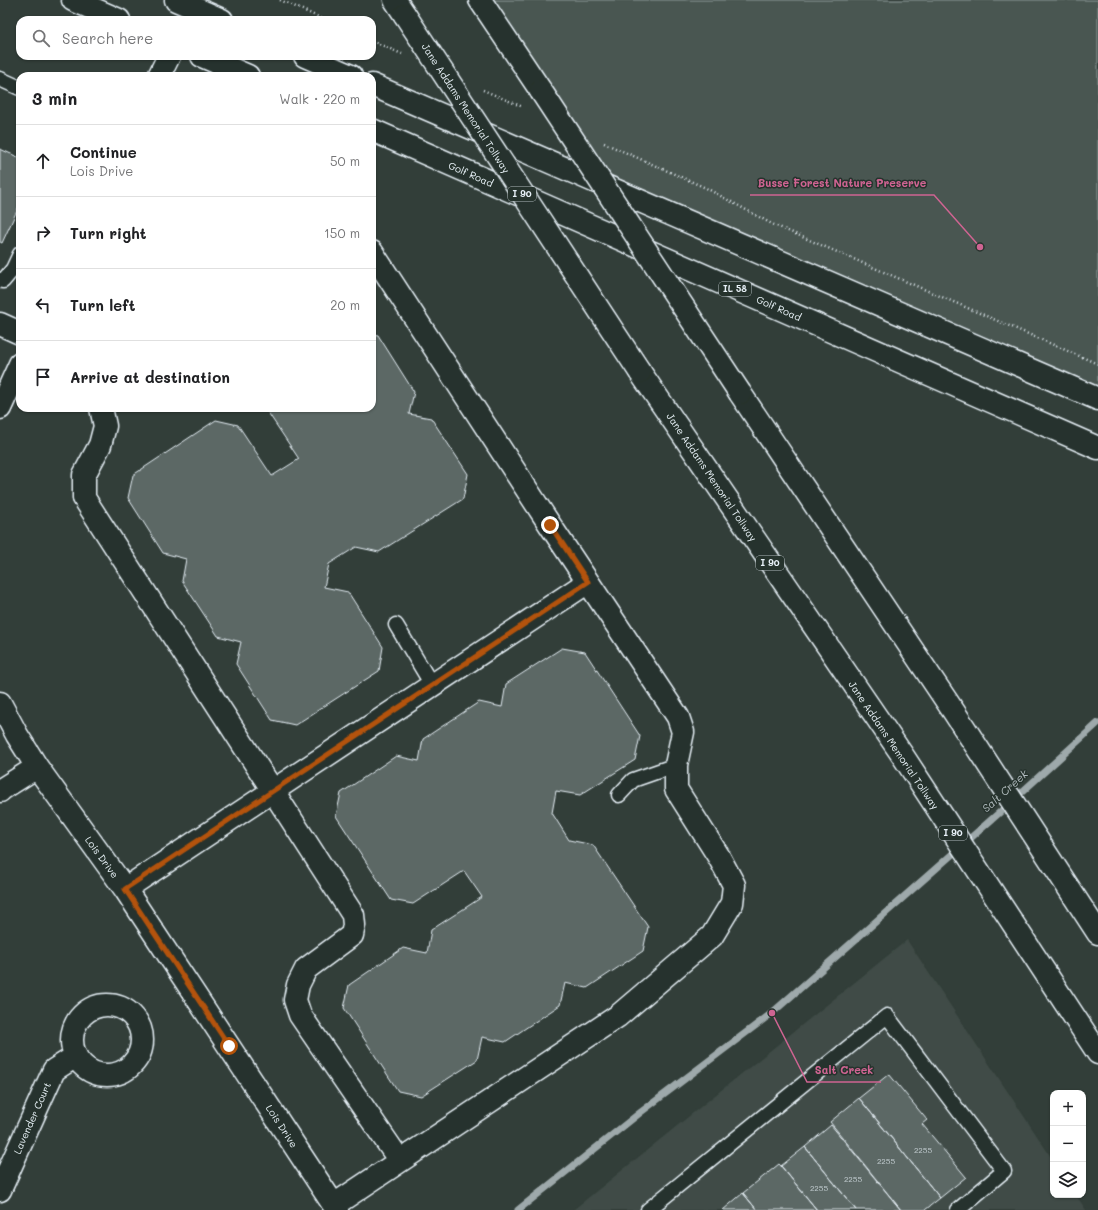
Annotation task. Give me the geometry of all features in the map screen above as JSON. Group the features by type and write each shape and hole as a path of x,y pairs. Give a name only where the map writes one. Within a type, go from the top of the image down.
{"main road":[{"path":"73,0 110,16"},
{"path":"176,0 213,16"},
{"path":"480,0 740,393 954,712 1098,933"},
{"name":"Jane Addams Memorial Tollway","path":"400,8 640,372 901,754 1098,1052"},
{"path":"161,72 167,60"},
{"path":"211,60 239,72"},
{"path":"314,60 342,72"},
{"path":"376,87 1098,399"},
{"name":"Golf Road","path":"376,132 1098,448"},
{"path":"335,1208 400,1161 618,1016 712,936 732,903 734,885 719,857 676,789 676,765 683,732 678,717 376,258"},
{"path":"0,324 16,331"},
{"path":"0,408 16,373"},
{"path":"102,412 105,426 100,445 84,475 84,498 353,915 354,925 352,935 306,969 298,985 295,1000 300,1014 400,1161"},
{"path":"125,889 588,582"},
{"name":"Lois Drive","path":"0,703 37,766 125,889 335,1208"},
{"path":"0,792 2,789 37,766"},
{"name":"Lavender Court","path":"0,1190 54,1070 76,1056"}],"lane":[{"path":"0,79 16,86"},
{"path":"0,280 3,280 13,269 16,263"},
{"path":"396,625 432,685"},
{"path":"619,795 633,780 676,765"},
{"path":"648,1210 887,1016 1004,1171 958,1210"}],"path":[{"path":"280,0 316,16"},
{"path":"376,43 408,56"},
{"path":"479,88 529,110"},
{"path":"600,141 706,188 772,224 1098,364"}],"shaded area":[{"path":"484,0 1098,0 1098,399 604,184"},
{"path":"907,940 1050,1155 1050,1198 1078,1198 1086,1210 573,1210"}],"building":[{"path":"0,149 16,156 16,213 2,243 0,242"},
{"path":"376,335 378,335 414,392 409,414 431,418 468,474 463,499 379,552 356,547 329,564 324,587 348,592 383,647 379,671 295,725 272,720 236,664 241,642 218,636 182,581 186,559 163,553 128,498 133,475 216,420 238,425 272,476 299,459 268,412 376,412"},
{"path":"562,648 585,652 640,736 635,760 580,795 556,791 552,813 569,840 593,845 648,927 643,951 587,988 565,983 560,1005 505,1042 482,1037 477,1060 421,1096 398,1091 344,1008 349,985 403,948 427,953 431,930 482,897 464,871 413,904 391,900 336,816 341,793 396,756 419,761 423,739 479,702 502,707 506,684"},
{"path":"889,1074 927,1120 922,1124 966,1177 940,1198 859,1098"},
{"path":"859,1098 940,1198 925,1210 901,1210 830,1122"},
{"path":"831,1125 901,1210 856,1210 805,1147"},
{"path":"805,1147 856,1210 817,1210 781,1166"},
{"path":"779,1164 817,1210 757,1210 743,1193"},
{"path":"743,1193 757,1210 723,1210"}],"waterway":[{"name":"Salt Creek","path":"518,1210 641,1112 772,1013 999,813 1098,723"}],"place":[{"name":"Busse Forest Nature Preserve","path":"980,247"},
{"name":"Salt Creek","path":"772,1013"}],"route":[{"path":"229,1046 125,889 588,582 550,525"}]}
